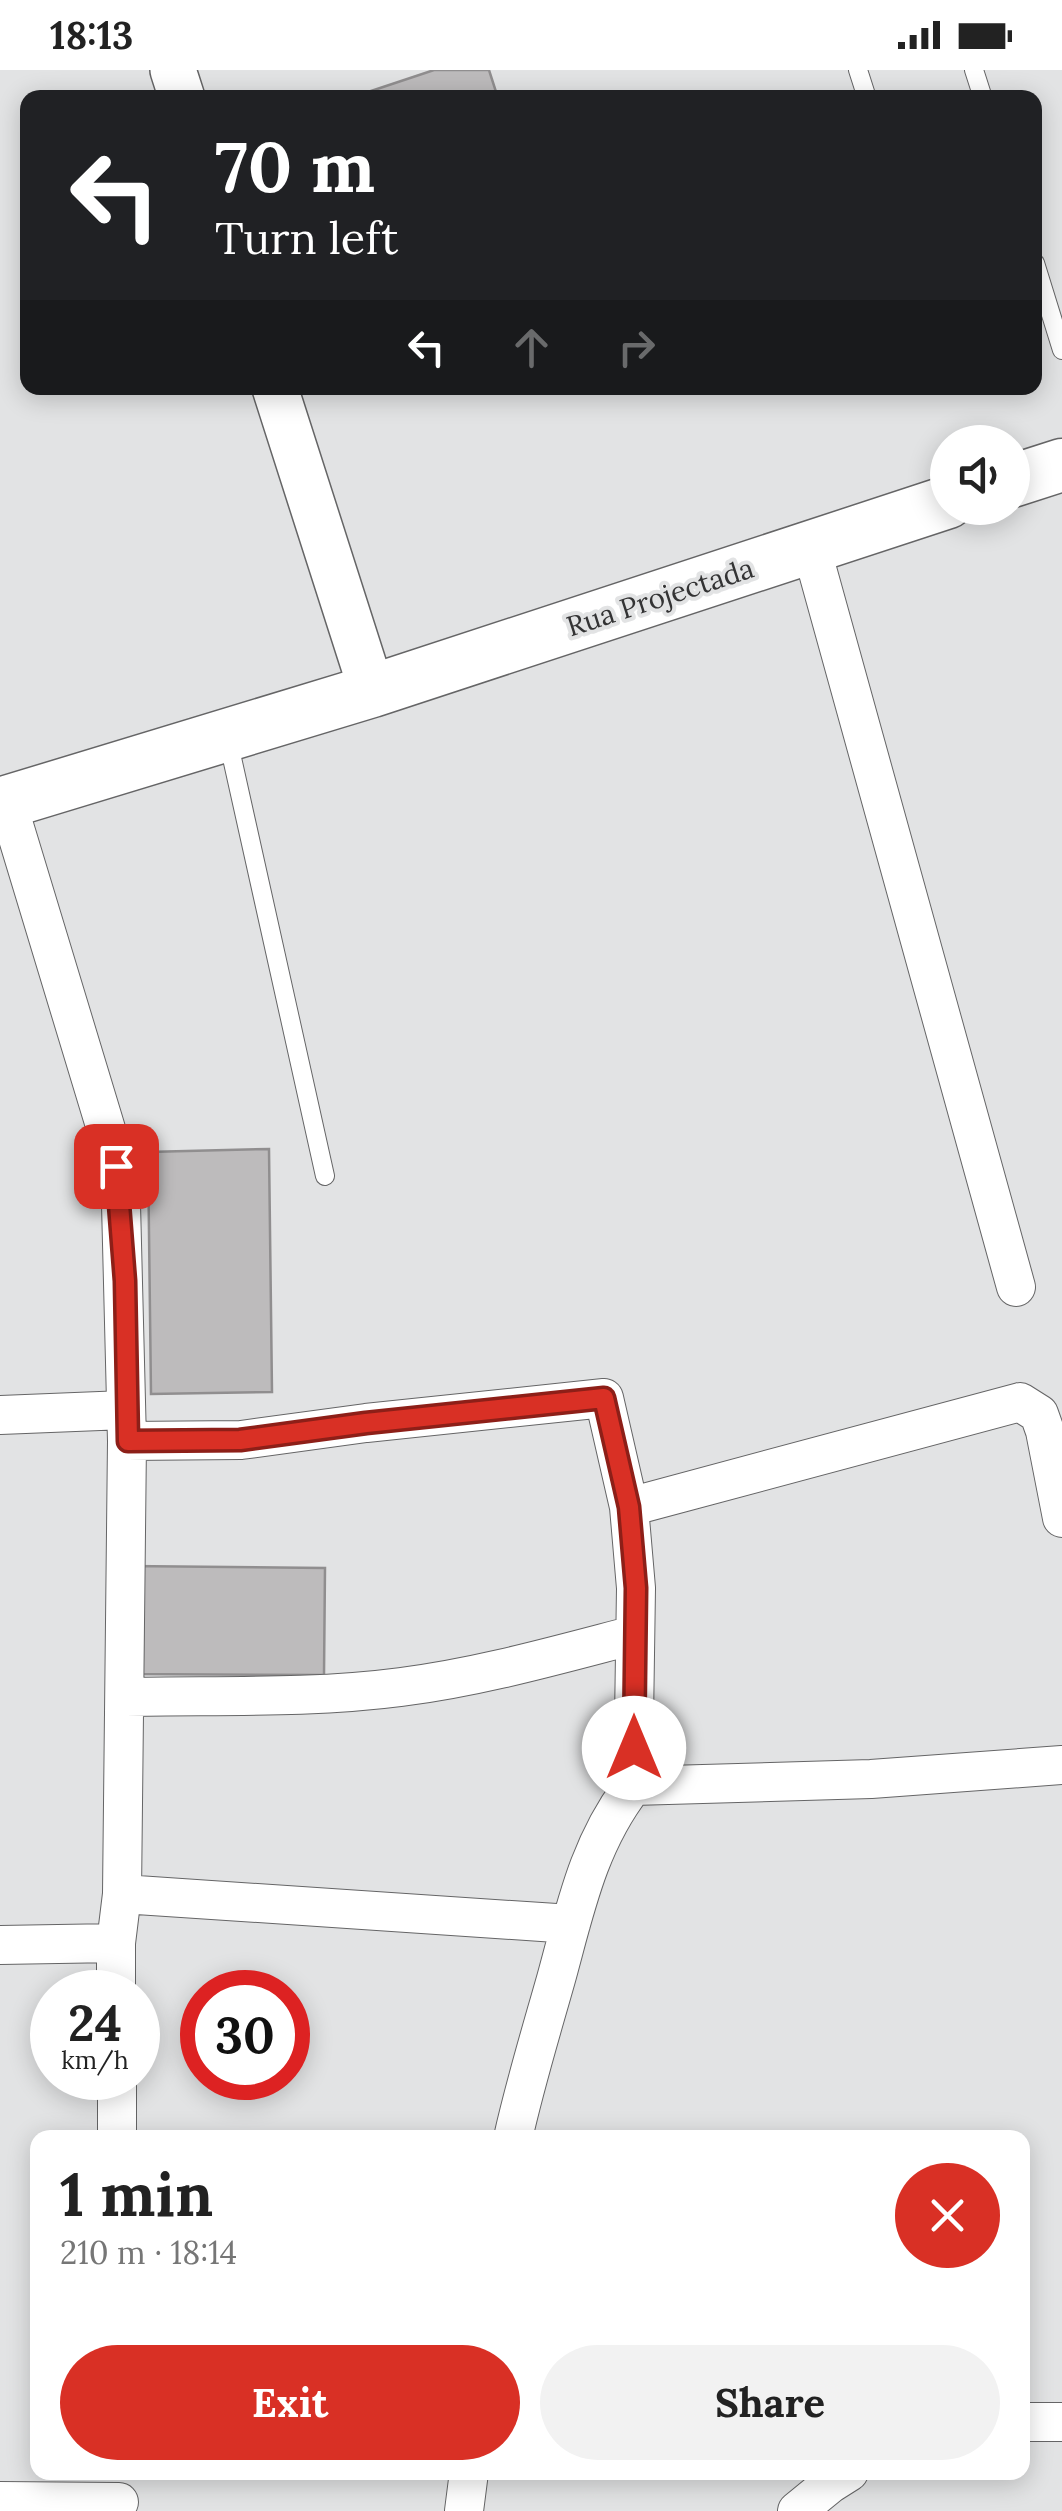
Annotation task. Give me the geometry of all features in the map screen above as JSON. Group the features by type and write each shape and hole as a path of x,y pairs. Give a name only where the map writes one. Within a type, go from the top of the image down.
{"main road":[{"path":"1030,475 1062,465"},
{"name":"Rua Projectada","path":"3,803 372,691 930,508"}],"street":[{"path":"276,395 372,691"},
{"path":"810,547 1016,1287"},
{"path":"3,803 116,1166 125,1281 126,1426 122,1894 116,1970"},
{"path":"0,1416 240,1440 604,1398 629,1507 636,1588 633,1786 614,1810 595,1847 529,2067 515,2130"},
{"path":"629,1507 1020,1402 1039,1414 1062,1518"},
{"path":"125,1697 308,1694 398,1688 486,1674 634,1635"},
{"path":"633,1786 871,1779 1062,1765"},
{"path":"122,1894 572,1924"},
{"path":"0,1945 116,1943"},
{"path":"117,2100 117,2130"},
{"path":"1030,2422 1062,2422"},
{"path":"464,2511 468,2480"},
{"path":"796,2511 837,2480"},
{"path":"0,2500 120,2495"}],"lane":[{"path":"1042,286 1062,350"},
{"path":"227,735 325,1176"}],"building":[{"path":"434,70 489,70 495,90 374,90"},
{"path":"269,1149 272,1392 151,1394 148,1152"},
{"path":"128,1566 325,1568 324,1675 126,1674"}],"route":[{"path":"116,1166 125,1281 128,1441 240,1440 604,1398 629,1507 636,1588 634,1748"}]}
